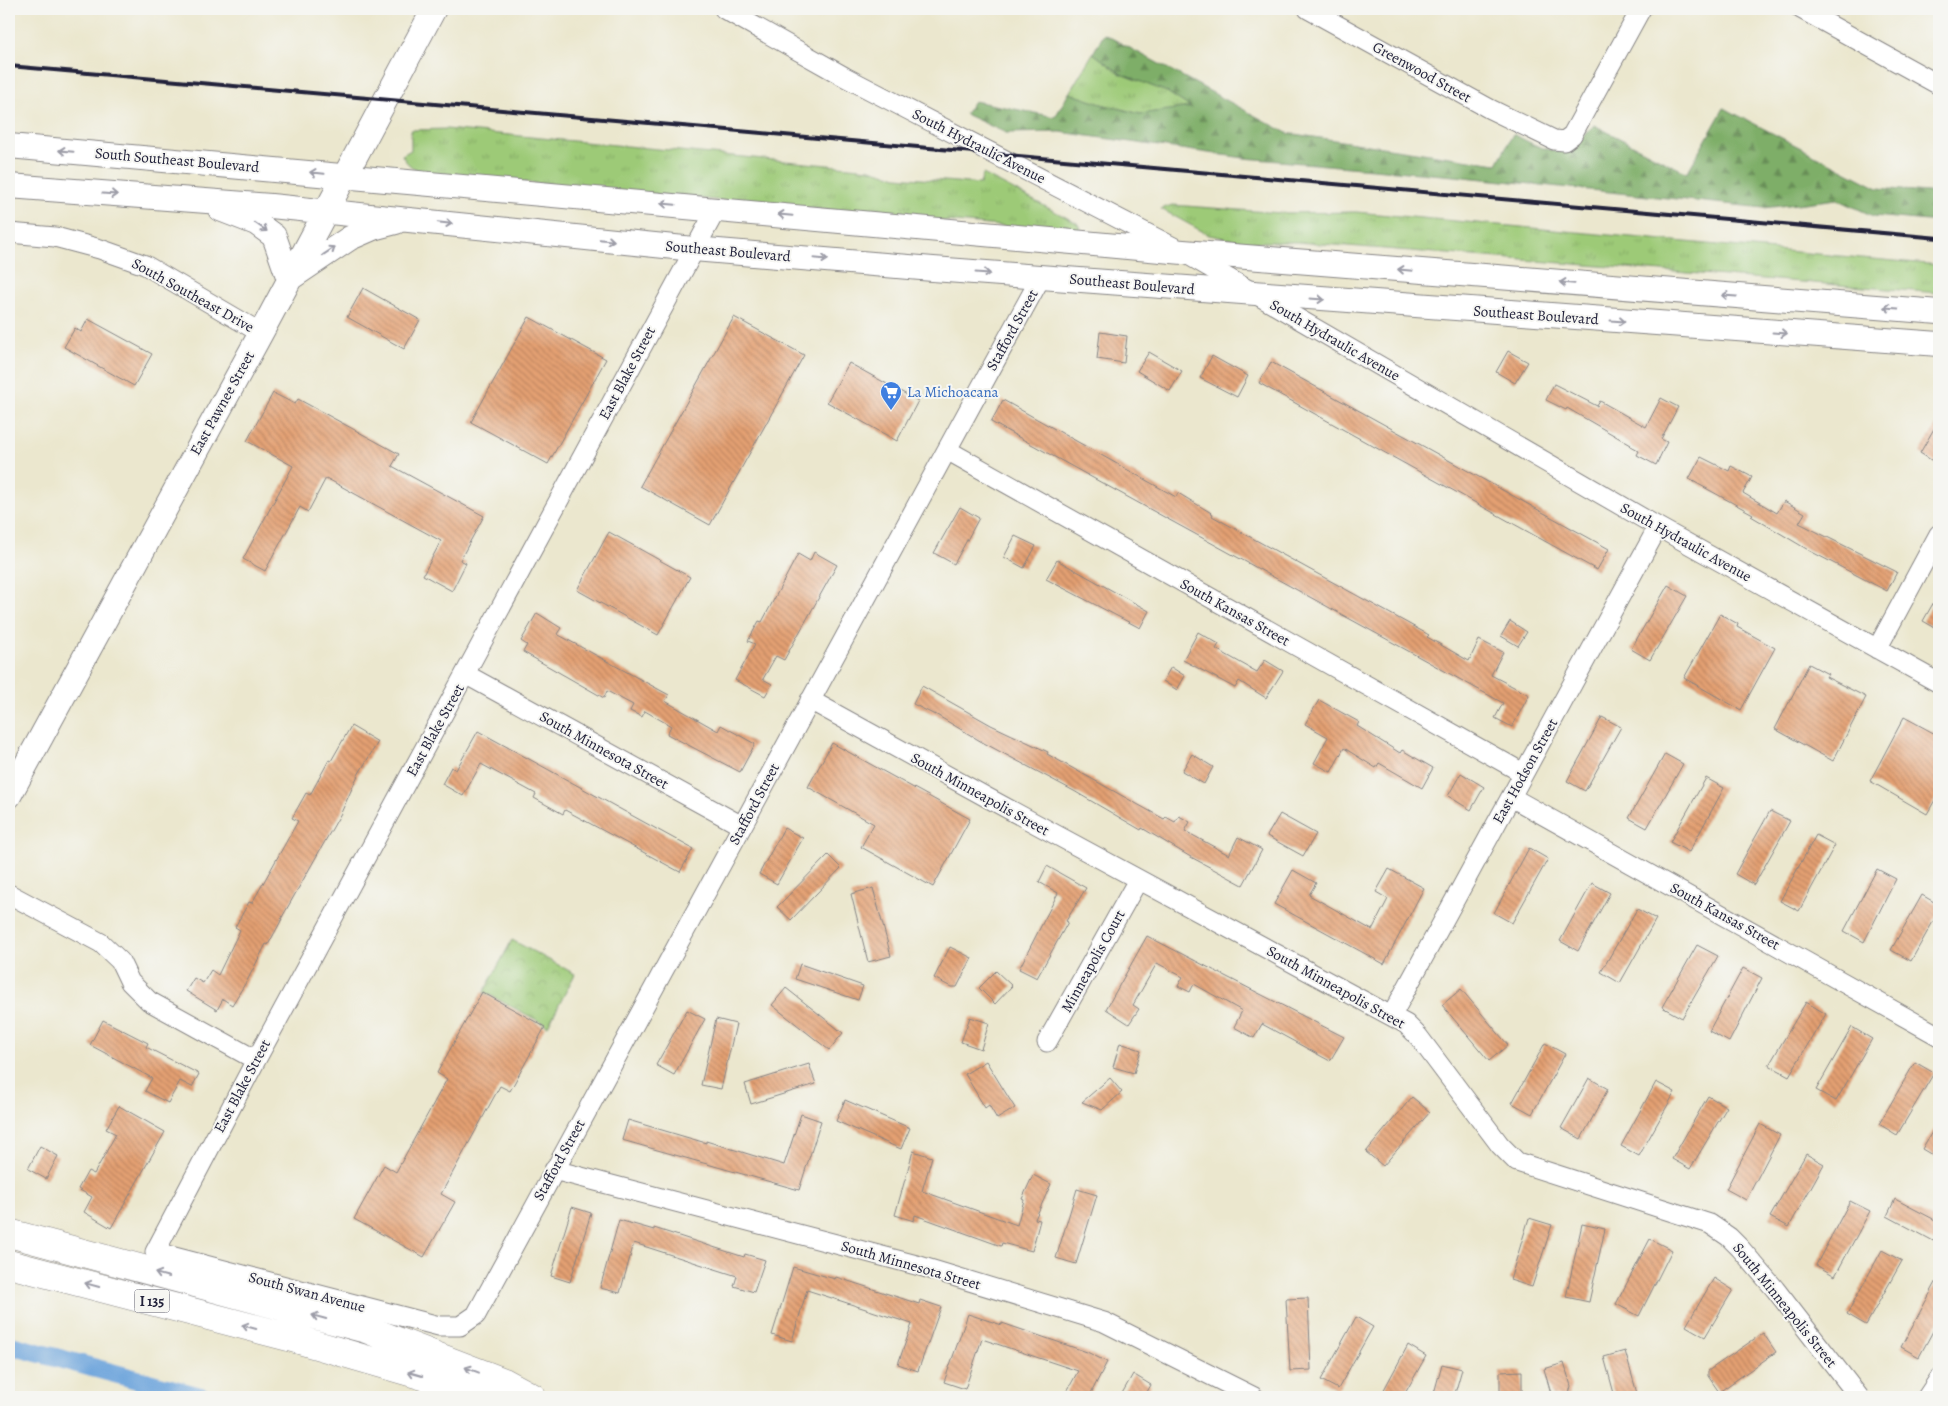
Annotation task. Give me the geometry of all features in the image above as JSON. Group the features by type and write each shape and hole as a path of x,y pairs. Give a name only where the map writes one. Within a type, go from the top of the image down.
{"highway":[{"path":"9,1234 366,1330 504,1382 532,1397"},
{"name":"I 135","path":"9,1264 296,1339 496,1397"}],"main road":[{"name":"East Pawnee Street","path":"9,796 261,333 434,9"},
{"name":"South Southeast Boulevard","path":"9,146 345,176"},
{"path":"345,176 717,208 1183,252 1939,312"},
{"path":"9,186 326,211"},
{"path":"200,200 256,223 274,236 289,279 350,238 373,228 405,219"},
{"name":"Southeast Boulevard","path":"326,211 694,249 1256,294 1939,344"}],"street":[{"name":"South Hydraulic Avenue","path":"724,9 846,76 1183,252 1658,527 1939,683"},
{"name":"Greenwood Street","path":"1308,9 1490,109 1554,140 1564,141 1572,135 1641,9"},
{"path":"1801,9 1939,85"},
{"name":"East Blake Street","path":"155,1252 256,1060 717,208"},
{"name":"South Southeast Drive","path":"9,233 56,237 145,264 261,333"},
{"name":"Stafford Street","path":"460,1326 476,1315 1041,277"},
{"name":"South Kansas Street","path":"947,450 1524,773"},
{"name":"East Hodson Street","path":"1392,1015 1658,527"},
{"path":"1877,649 1939,534"},
{"name":"South Minnesota Street","path":"465,674 742,826"},
{"name":"South Minneapolis Street","path":"810,700 1406,1024 1418,1036 1500,1144 1517,1162 1710,1224 1740,1248 1775,1289 1859,1397"},
{"name":"South Kansas Street","path":"1511,797 1939,1036"},
{"name":"Minneapolis Court","path":"1047,1042 1138,880"},
{"path":"9,894 101,943 120,961 130,982 148,1001 256,1060"},
{"name":"South Minnesota Street","path":"554,1170 920,1266 1104,1322 1254,1397"},
{"name":"South Swan Avenue","path":"155,1252 439,1326 460,1326"},
{"path":"1927,1397 1939,1379"}],"green space":[{"path":"1104,34 1287,133 1497,164 1513,134 1546,149 1562,150 1578,143 1594,125 1687,173 1724,108 1878,188 1939,193 1939,222 1873,216 1837,199 1764,208 1454,176 1244,158 1060,132 1006,133 965,114 974,101 1055,117 1069,93 1140,114 1190,107 1167,92 1121,74 1093,53"},
{"path":"1093,53 1121,74 1167,92 1190,107 1141,114 1101,104 1069,93"},
{"path":"446,129 870,169 897,177 980,184 983,174 1077,223 1081,230 1076,233 423,173 413,168 406,161 402,155 411,150 411,130"},
{"path":"1172,205 1281,213 1356,212 1939,265 1939,293 1297,242 1245,242 1209,235 1161,209"},
{"path":"512,940 575,974 548,1026 484,992"}],"building":[{"path":"363,288 420,320 404,349 347,317"},
{"path":"529,317 606,359 548,464 471,422"},
{"path":"734,317 804,355 710,525 640,486"},
{"path":"88,319 152,354 134,386 64,347 75,328 81,332"},
{"path":"1100,332 1127,336 1124,363 1097,359"},
{"path":"1508,351 1528,362 1515,383 1496,372"},
{"path":"1149,352 1182,371 1170,391 1137,371"},
{"path":"1212,356 1248,376 1237,397 1200,378"},
{"path":"1271,362 1609,549 1597,570 1259,383"},
{"path":"849,363 918,401 897,441 827,402"},
{"path":"1554,384 1597,406 1600,401 1646,427 1661,398 1678,407 1661,439 1667,442 1656,465 1637,455 1639,451 1631,445 1567,408 1566,410 1546,400"},
{"path":"273,393 295,404 298,399 399,454 392,466 484,516 460,560 466,563 452,591 423,575 441,541 326,478 308,512 300,507 265,571 243,559 293,466 247,441"},
{"path":"1003,400 1176,497 1178,493 1213,514 1212,516 1429,635 1427,637 1469,661 1479,640 1503,652 1491,675 1529,695 1512,727 1495,718 1503,703 991,422"},
{"path":"1939,420 1939,465 1920,453"},
{"path":"1701,457 1729,471 1731,466 1752,477 1743,493 1777,513 1784,501 1805,513 1799,523 1897,572 1887,591 1810,551 1751,516 1753,514 1689,479"},
{"path":"960,507 979,518 954,564 934,553"},
{"path":"609,532 690,577 658,635 577,590"},
{"path":"1015,536 1036,546 1024,568 1004,557"},
{"path":"814,552 837,565 784,660 776,656 763,679 772,684 765,696 735,680 755,644 748,641 759,621 762,622 798,554 810,561"},
{"path":"1057,560 1149,611 1140,628 1046,579"},
{"path":"1668,585 1687,596 1650,660 1631,649"},
{"path":"1939,593 1939,630 1923,621"},
{"path":"537,613 561,628 557,634 669,695 665,701 718,731 721,725 755,744 740,772 667,734 671,726 645,711 642,717 630,711 633,705 607,691 604,698 523,652 527,645 521,641"},
{"path":"1720,614 1738,624 1737,627 1775,648 1741,710 1684,678"},
{"path":"1510,621 1527,632 1518,646 1501,636"},
{"path":"1198,632 1219,644 1216,649 1257,672 1265,660 1283,671 1266,698 1239,681 1235,688 1183,660"},
{"path":"1809,664 1828,674 1826,677 1866,697 1833,761 1775,729"},
{"path":"1171,667 1185,676 1177,690 1163,681"},
{"path":"922,686 991,725 1048,752 1047,754 1164,819 1166,817 1175,822 1179,816 1190,822 1185,831 1229,855 1238,837 1262,850 1243,885 982,742 935,714 913,704"},
{"path":"1319,700 1359,722 1357,726 1400,753 1402,750 1433,768 1422,788 1379,763 1376,768 1344,748 1331,772 1314,763 1328,737 1305,724"},
{"path":"1602,717 1621,727 1585,791 1567,781"},
{"path":"1904,717 1939,736 1939,793 1927,814 1870,781"},
{"path":"351,726 378,742 358,775 341,813 248,979 232,1005 223,999 217,1010 186,991 194,978 203,983 211,970 218,975 240,930 235,927 249,902 252,903 298,821 292,818 306,793 310,795 329,760 331,761"},
{"path":"478,731 693,849 680,872 565,810 563,814 534,798 536,794 481,764 463,796 442,784 451,767 456,770"},
{"path":"832,743 970,819 933,887 861,847 874,824 808,787"},
{"path":"1192,754 1213,767 1204,784 1182,771"},
{"path":"1665,754 1683,764 1647,828 1629,818"},
{"path":"1461,773 1484,787 1471,810 1448,796"},
{"path":"1706,778 1724,788 1689,852 1670,842"},
{"path":"1770,811 1790,821 1754,885 1735,874"},
{"path":"1280,814 1316,834 1303,856 1267,836"},
{"path":"784,828 803,838 777,884 759,874"},
{"path":"1816,835 1835,845 1799,911 1780,901"},
{"path":"1529,848 1548,859 1512,923 1494,913"},
{"path":"828,855 841,868 791,920 777,907"},
{"path":"1047,866 1086,888 1066,921 1068,922 1037,978 1019,969 1058,893 1039,882"},
{"path":"1389,869 1424,888 1384,964 1274,904 1293,870 1316,883 1309,895 1372,930 1388,899 1376,892"},
{"path":"1877,869 1896,879 1864,942 1844,931"},
{"path":"1592,883 1610,893 1578,951 1560,941"},
{"path":"873,888 891,956 868,962 851,894"},
{"path":"1922,895 1939,905 1939,911 1911,961 1891,950"},
{"path":"1637,909 1656,919 1620,983 1601,972"},
{"path":"1147,936 1344,1037 1330,1061 1262,1024 1254,1038 1234,1027 1242,1011 1194,984 1190,992 1178,986 1183,977 1157,963 1133,1005 1139,1009 1129,1024 1106,1009"},
{"path":"1697,945 1718,956 1682,1018 1662,1007"},
{"path":"950,947 972,958 957,987 951,987 934,978"},
{"path":"800,964 863,986 858,1000 795,979"},
{"path":"1743,968 1762,978 1729,1042 1709,1031"},
{"path":"996,971 1012,986 995,1004 979,988"},
{"path":"786,988 843,1033 829,1050 772,1005"},
{"path":"1461,989 1508,1045 1489,1061 1442,1005"},
{"path":"482,992 545,1027 510,1091 500,1086 441,1194 455,1202 424,1257 354,1219 384,1165 396,1172 447,1079 437,1073"},
{"path":"1806,1002 1826,1014 1789,1076 1769,1065"},
{"path":"687,1010 705,1019 674,1075 656,1065"},
{"path":"970,1017 989,1023 981,1049 961,1042"},
{"path":"716,1019 736,1024 721,1089 701,1085"},
{"path":"103,1020 148,1043 146,1047 199,1074 192,1087 180,1081 168,1103 145,1091 152,1078 90,1045"},
{"path":"1852,1027 1872,1039 1836,1101 1816,1090"},
{"path":"1120,1043 1141,1050 1134,1073 1113,1067"},
{"path":"1545,1043 1565,1054 1532,1114 1512,1103"},
{"path":"986,1061 1015,1108 997,1119 989,1105 985,1108 965,1074"},
{"path":"1915,1062 1934,1073 1897,1135 1879,1124"},
{"path":"809,1064 816,1084 751,1104 745,1084"},
{"path":"1110,1078 1122,1092 1102,1110 1082,1102"},
{"path":"1589,1078 1608,1089 1581,1139 1561,1128"},
{"path":"1656,1082 1675,1092 1639,1156 1621,1146"},
{"path":"1708,1096 1727,1107 1690,1169 1672,1159"},
{"path":"1412,1097 1430,1112 1383,1166 1366,1152"},
{"path":"845,1100 910,1128 901,1149 836,1121"},
{"path":"119,1106 165,1132 111,1228 84,1212 92,1197 78,1189 88,1171 94,1174 116,1134 106,1129"},
{"path":"801,1114 821,1121 799,1190 622,1140 628,1120 784,1165"},
{"path":"1939,1120 1939,1159 1922,1149"},
{"path":"1760,1124 1780,1135 1746,1200 1726,1189"},
{"path":"40,1146 58,1156 46,1179 28,1169"},
{"path":"913,1151 932,1157 922,1191 1017,1225 1024,1200 1022,1199 1033,1175 1051,1184 1035,1219 1040,1220 1032,1251 1002,1243 1001,1246 915,1215 914,1221 895,1215"},
{"path":"1806,1154 1824,1164 1789,1227 1770,1217"},
{"path":"1077,1189 1097,1195 1076,1264 1056,1258"},
{"path":"1895,1199 1939,1222 1939,1244 1887,1216"},
{"path":"1850,1201 1870,1211 1835,1276 1816,1265"},
{"path":"572,1207 591,1213 570,1282 551,1276"},
{"path":"1529,1218 1552,1225 1532,1287 1510,1280"},
{"path":"619,1220 654,1230 654,1228 744,1257 745,1254 765,1260 754,1292 734,1286 737,1276 634,1243 620,1293 600,1288"},
{"path":"1582,1224 1605,1229 1589,1302 1566,1297"},
{"path":"1650,1239 1672,1250 1639,1316 1616,1304"},
{"path":"1882,1250 1902,1261 1866,1325 1847,1314"},
{"path":"793,1267 835,1279 836,1277 919,1304 920,1300 941,1307 918,1371 898,1364 912,1324 807,1290 792,1341 772,1335"},
{"path":"1939,1277 1939,1320 1919,1357 1901,1347"},
{"path":"1714,1278 1733,1290 1705,1337 1686,1326"},
{"path":"1308,1298 1311,1370 1290,1371 1286,1299"},
{"path":"968,1314 1002,1325 1002,1323 1087,1352 1107,1362 1089,1397 1064,1397 1078,1371 982,1339 965,1389 944,1382"},
{"path":"1356,1317 1373,1327 1338,1389 1321,1380"},
{"path":"1763,1333 1776,1352 1719,1392 1708,1376 1708,1371"},
{"path":"1408,1345 1426,1356 1403,1397 1380,1397"},
{"path":"1625,1351 1638,1397 1615,1397 1604,1357"},
{"path":"1564,1363 1571,1386 1568,1397 1552,1397 1544,1369"},
{"path":"1442,1364 1462,1369 1454,1397 1433,1397"},
{"path":"1522,1371 1522,1397 1500,1397 1500,1372"},
{"path":"1133,1374 1151,1385 1144,1397 1120,1397"}],"waterway":[{"path":"9,1345 202,1397"}],"railway":[{"path":"9,66 1939,238"}],"place":[{"name":"La Michoacana","path":"891,411"}]}
